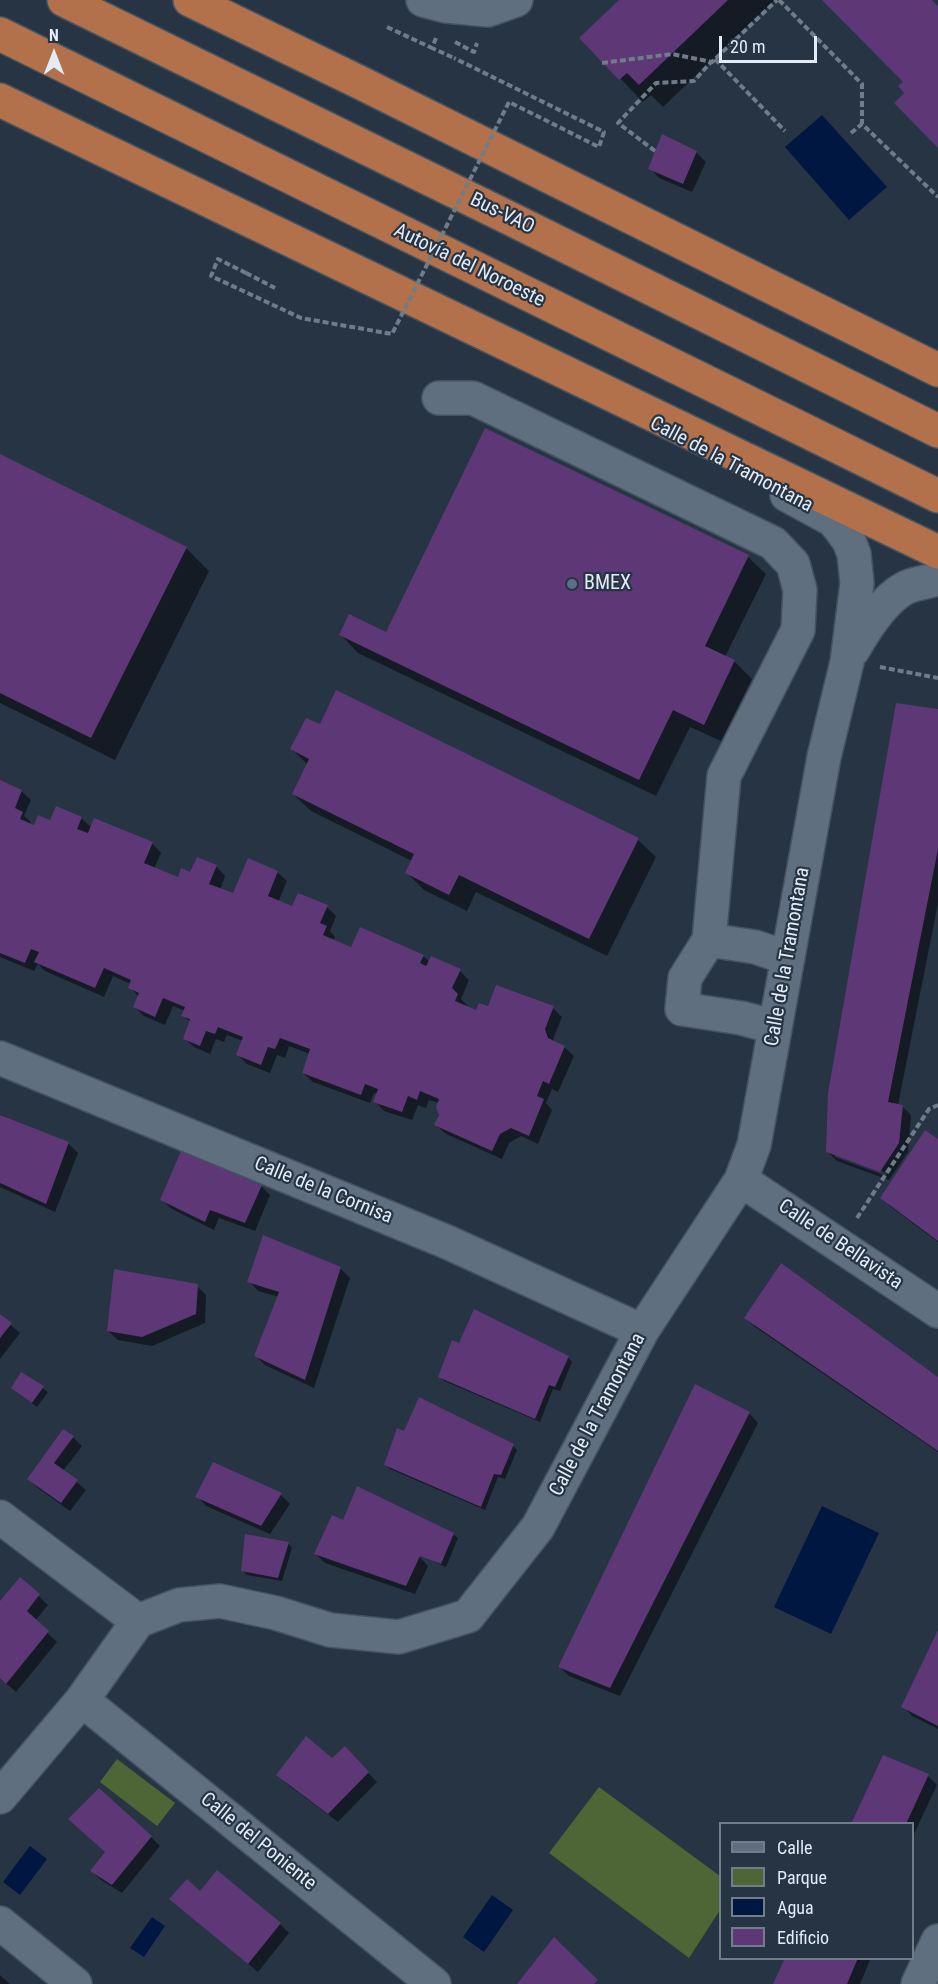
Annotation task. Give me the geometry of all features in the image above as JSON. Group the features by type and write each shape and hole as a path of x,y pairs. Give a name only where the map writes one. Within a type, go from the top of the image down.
{"highway":[{"name":"Bus-VAO","path":"64,0 938,431"},
{"path":"190,0 938,370"},
{"name":"Autovía del Noroeste","path":"0,34 938,496"},
{"path":"0,100 938,552"}],"street":[{"path":"423,0 446,6 502,5"},
{"name":"Calle de la Tramontana","path":"138,1621 179,1605 220,1601 276,1613 330,1630 399,1637 468,1616 538,1527 642,1331 741,1180 754,1145 824,757 847,662 857,583 856,566 849,541 833,520 496,340"},
{"path":"440,398 473,398 774,543 793,564 800,590 798,630 724,776 709,940 685,978 682,1009 741,1018 775,1027"},
{"name":"Calle de la Tramontana","path":"847,662 875,616 889,601 906,588 938,579"},
{"path":"709,940 755,947 788,958"},
{"name":"Calle de la Cornisa","path":"0,1058 447,1242 642,1331"},
{"name":"Calle de Bellavista","path":"741,1180 938,1311"},
{"path":"0,1517 138,1621 82,1700 0,1797"},
{"name":"Calle del Poniente","path":"82,1700 434,1984"},
{"path":"0,1923 75,1984"},
{"path":"918,1984 938,1941"}],"path":[{"path":"655,151 618,123 656,83 694,81 778,0 862,84 862,124 938,196"},
{"path":"387,27 432,48"},
{"path":"602,63 672,54 714,60 785,131"},
{"path":"275,288 218,259 211,276 301,318 392,334 509,102 599,147 604,132 454,58"},
{"path":"850,133 862,124"},
{"path":"847,662 938,678"},
{"path":"839,1245 929,1109 938,1105"}],"green space":[{"path":"117,1759 175,1803 157,1826 100,1782"},
{"path":"599,1787 719,1875 719,1912 689,1958 549,1853"}],"water":[{"path":"822,115 887,187 849,220 785,147"},
{"path":"822,1506 879,1533 831,1634 774,1607"},
{"path":"30,1846 47,1859 20,1895 3,1882"},
{"path":"492,1895 513,1910 484,1952 463,1937"},
{"path":"152,1917 165,1926 144,1957 130,1948"}],"building":[{"path":"619,0 728,0 639,85 627,73 619,80 579,38"},
{"path":"822,0 932,0 938,6 938,148 894,103 904,93 898,86 903,82"},
{"path":"662,134 697,151 683,184 648,169"},
{"name":"BMEX","path":"485,428 749,555 705,646 735,660 704,725 673,710 639,780 339,635 349,614 386,632"},
{"path":"0,454 187,547 91,738 0,693"},
{"path":"336,690 639,838 589,939 459,875 449,895 405,873 414,854 292,794 309,759 290,749 306,718 320,724"},
{"path":"896,703 938,709 938,849 888,1102 903,1105 899,1143 880,1172 826,1152 828,1093"},
{"path":"0,780 22,790 15,808 23,812 20,819 34,825 38,815 50,820 56,806 82,817 77,829 88,833 94,818 153,842 144,863 178,877 181,868 190,872 197,857 217,865 209,884 233,893 248,858 278,871 268,896 292,906 298,893 328,905 320,923 327,926 323,935 351,947 360,927 424,955 420,963 426,966 431,956 461,969 452,988 458,994 455,1001 476,1010 479,1003 488,1006 496,985 554,1006 545,1029 548,1038 565,1046 549,1084 543,1081 537,1096 544,1099 529,1136 511,1128 500,1134 492,1151 434,1125 439,1115 436,1107 439,1099 420,1091 417,1100 408,1096 402,1112 373,1102 378,1089 365,1084 361,1095 302,1073 310,1049 280,1038 275,1049 268,1047 261,1065 236,1055 243,1037 218,1027 215,1034 206,1031 200,1046 183,1039 190,1019 181,1016 185,1007 163,998 155,1017 133,1007 139,993 128,988 131,980 104,968 95,988 34,962 39,952 31,949 25,963 0,953"},
{"path":"0,1115 69,1142 46,1204 0,1183"},
{"path":"925,1130 938,1139 938,1241 880,1198"},
{"path":"181,1151 262,1185 245,1223 210,1210 205,1222 160,1200"},
{"path":"263,1235 341,1267 305,1380 254,1356 279,1292 247,1282"},
{"path":"781,1263 938,1377 938,1451 744,1318"},
{"path":"114,1269 198,1284 196,1314 142,1337 107,1331"},
{"path":"474,1309 569,1356 555,1387 549,1385 535,1419 438,1377 452,1340 459,1343"},
{"path":"0,1314 12,1323 0,1338"},
{"path":"21,1372 44,1386 32,1403 11,1388"},
{"path":"695,1384 750,1412 610,1688 558,1667"},
{"path":"419,1397 514,1444 501,1475 494,1474 481,1507 384,1465 397,1428 404,1431"},
{"path":"63,1429 74,1436 54,1463 78,1480 61,1503 27,1479"},
{"path":"213,1462 282,1493 261,1526 195,1497"},
{"path":"357,1486 454,1533 441,1564 420,1556 406,1586 314,1554 332,1515 343,1520"},
{"path":"245,1534 289,1542 278,1578 241,1571"},
{"path":"20,1577 40,1594 27,1611 49,1631 6,1684 0,1678 0,1601"},
{"path":"938,1630 938,1726 901,1707"},
{"path":"306,1736 332,1758 345,1746 369,1772 328,1814 276,1775"},
{"path":"883,1755 929,1774 907,1822 852,1822"},
{"path":"99,1788 152,1836 112,1885 90,1871 105,1852 68,1819"},
{"path":"217,1870 281,1923 248,1964 169,1899 187,1879 200,1891"},
{"path":"554,1937 598,1980 594,1984 517,1984"},
{"path":"784,1960 857,1960 847,1984 773,1984"}],"place":[{"name":"BMEX","path":"572,584"}]}
